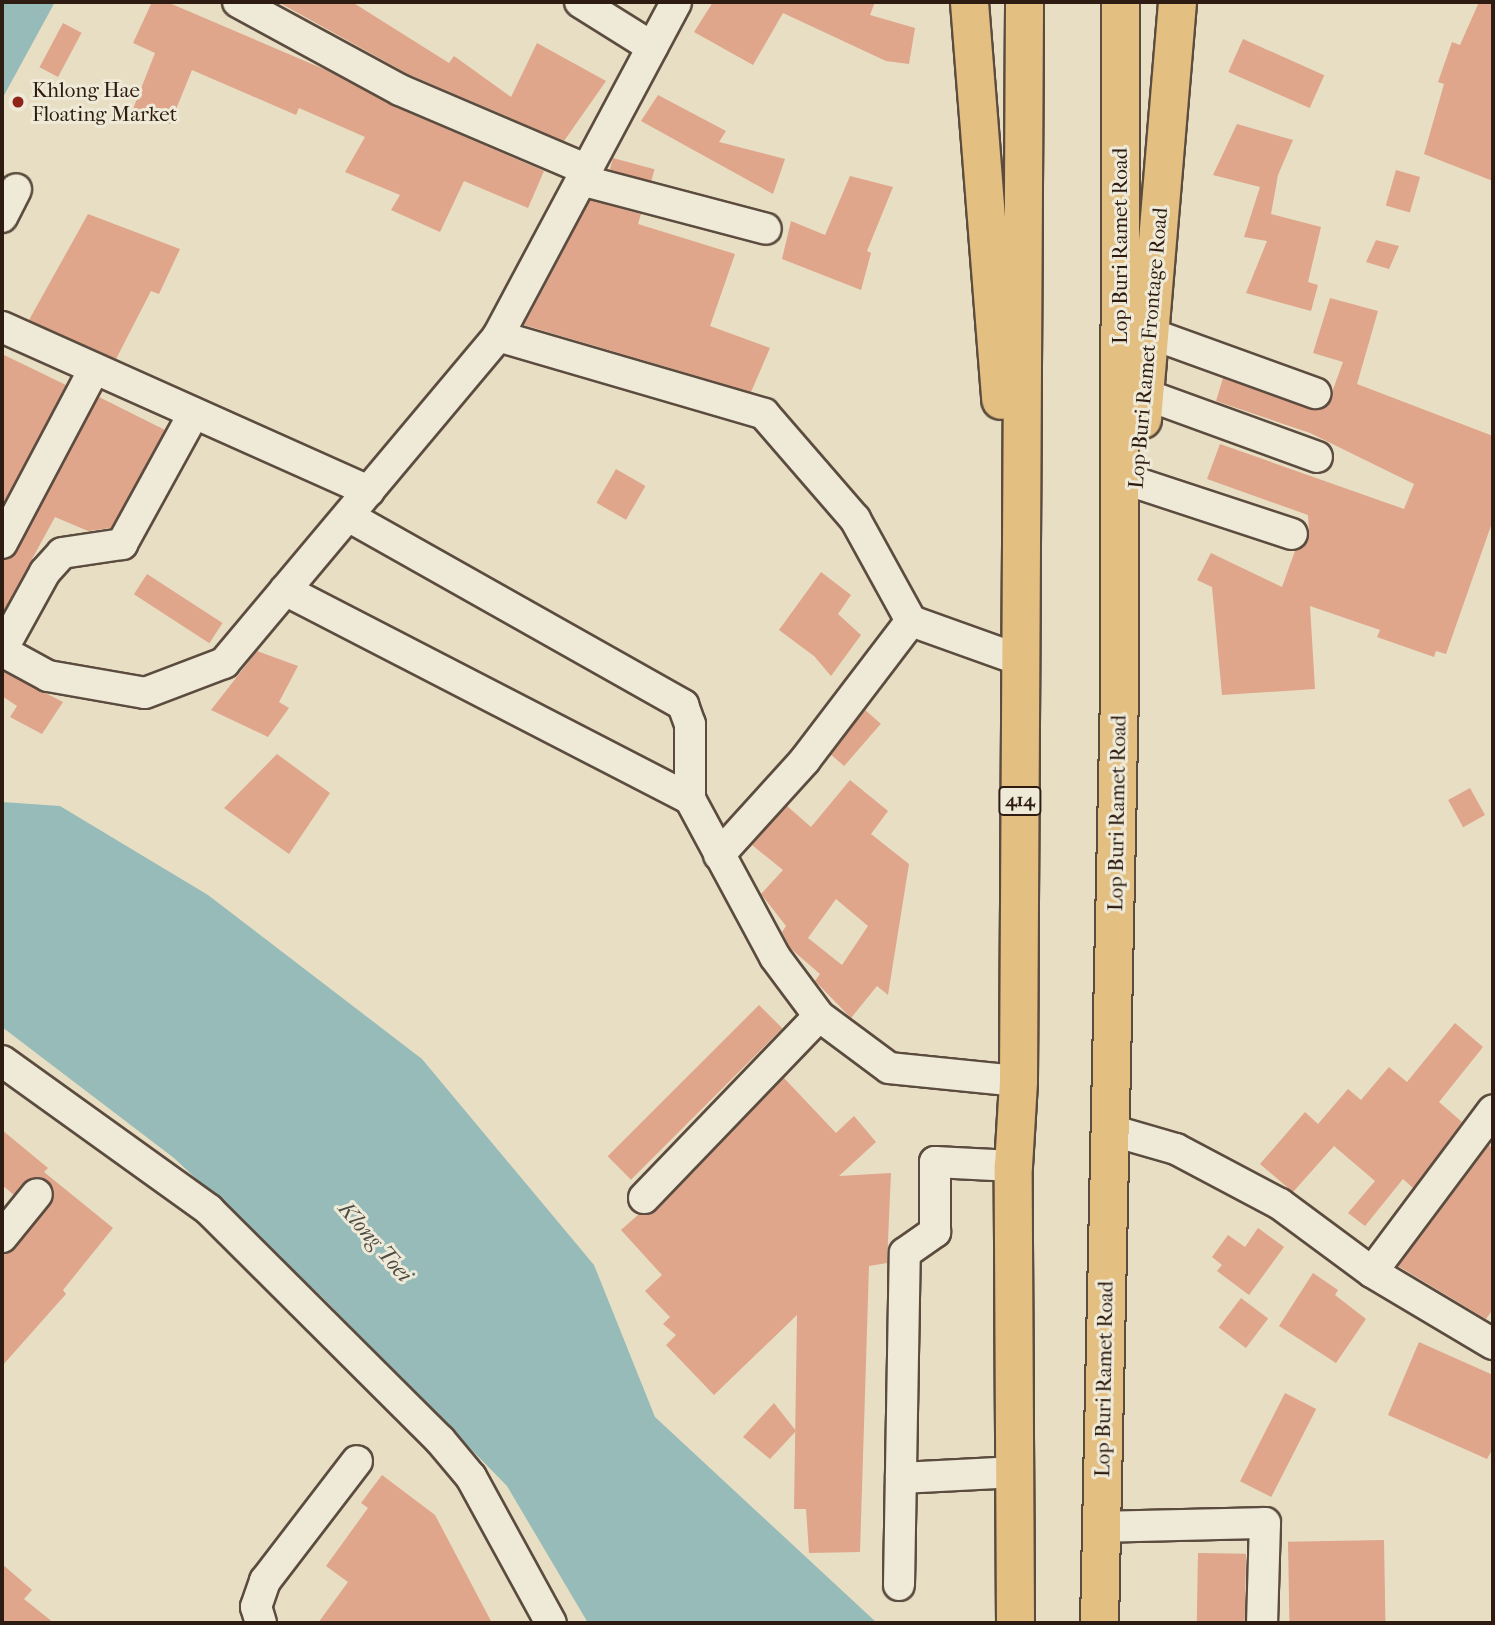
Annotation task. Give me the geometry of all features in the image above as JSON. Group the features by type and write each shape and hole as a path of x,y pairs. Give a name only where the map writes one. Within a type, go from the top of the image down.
{"main road":[{"name":"414","path":"970,2 1020,660"},
{"name":"414","path":"1015,1611 1013,1166 1018,1081 1024,2"},
{"name":"Lop Buri Ramet Road","path":"1099,1611 1119,695 1120,2"},
{"name":"Lop Buri Ramet Frontage Road","path":"1119,695 1177,2"}],"street":[{"path":"238,2 400,90 583,174 766,229"},
{"path":"580,2 652,47"},
{"path":"194,413 122,544 62,553 46,572 2,650 48,676 145,693 224,663 498,336 676,2"},
{"path":"2,217 16,189"},
{"path":"2,327 369,491"},
{"path":"1149,333 1315,393"},
{"path":"498,336 764,414 855,519 911,621 1020,660"},
{"path":"2,543 94,369"},
{"path":"1144,394 1317,457"},
{"path":"1137,483 1292,534"},
{"path":"348,516 683,705 690,724 690,799 775,957 818,1016 889,1068 1018,1081"},
{"path":"285,590 690,799"},
{"path":"719,856 805,760 911,621"},
{"path":"644,1198 818,1016"},
{"path":"2,1061 209,1210 440,1440 471,1477 551,1623"},
{"path":"1372,1272 1493,1110"},
{"path":"1110,1130 1176,1149 1280,1204 1372,1272 1493,1344"},
{"path":"899,1585 905,1253 935,1232 935,1162 1013,1166"},
{"path":"2,1237 37,1194"},
{"path":"261,1623 256,1607 265,1580 356,1461"},
{"path":"901,1478 1016,1472"},
{"path":"1101,1527 1265,1524 1262,1623"}],"water":[{"path":"2,2 55,2 2,99"},
{"name":"Klong Toei","path":"2,802 60,806 208,895 422,1059 594,1265 655,1417 877,1623 588,1623 507,1486 323,1298 174,1158 2,1027"}],"building":[{"path":"152,2 167,2 326,70 393,106 544,171 528,208 464,181 440,232 391,210 400,195 345,172 365,137 299,108 296,115 192,70 170,124 133,109 155,53 133,43"},
{"path":"278,2 352,2 449,63 454,56 511,97 537,43 606,81 564,141 408,74"},
{"path":"713,2 875,2 870,15 915,28 909,64 886,61 783,13 753,65 694,32"},
{"path":"1479,2 1493,2 1493,181 1424,154 1444,84 1438,82 1452,42 1460,45"},
{"path":"63,23 82,33 58,77 40,67"},
{"path":"1243,39 1324,75 1310,108 1228,72"},
{"path":"658,95 726,131 719,142 785,159 773,194 641,121"},
{"path":"1237,124 1293,140 1278,175 1271,214 1321,227 1308,282 1318,285 1311,311 1246,293 1267,241 1244,237 1260,187 1213,175"},
{"path":"613,158 655,169 651,182 610,171"},
{"path":"1396,170 1420,177 1410,212 1386,206"},
{"path":"850,176 893,187 867,251 871,253 861,290 782,259 791,221 825,235"},
{"path":"590,200 641,214 638,224 735,254 710,326 770,348 751,392 524,325"},
{"path":"88,214 180,249 159,294 151,291 116,359 29,320"},
{"path":"1376,240 1399,246 1389,269 1366,262"},
{"path":"1330,298 1378,311 1357,384 1493,436 1493,520 1446,654 1436,651 1434,657 1377,637 1380,630 1310,606 1315,689 1222,695 1212,587 1197,580 1211,553 1282,587 1295,551 1304,547 1309,531 1308,515 1207,479 1220,444 1404,509 1414,484 1310,433 1216,401 1223,378 1309,409 1327,406 1343,362 1313,353"},
{"path":"2,354 66,385 2,506"},
{"path":"99,397 165,430 111,528 88,531 55,517 2,614 2,560 17,551"},
{"path":"616,469 645,486 626,520 596,503"},
{"path":"821,572 851,595 838,614 861,635 831,676 814,656 779,630"},
{"path":"147,574 222,623 209,643 134,594"},
{"path":"257,651 298,666 279,702 289,708 268,737 211,710"},
{"path":"2,671 63,702 42,734 10,717 17,706 2,696"},
{"path":"865,710 881,724 844,766 828,752"},
{"path":"277,754 330,793 289,854 224,808"},
{"path":"850,780 888,811 871,834 909,864 888,995 877,986 851,1018 815,981 820,974 790,948 782,932 786,926 761,894 783,870 752,845 787,806 811,827","holes":["836,899 868,926 842,965 808,938"]},
{"path":"1470,788 1485,815 1463,827 1448,800"},
{"path":"759,1005 782,1028 631,1180 608,1156"},
{"path":"1455,1023 1483,1047 1439,1102 1462,1122 1413,1188 1403,1179 1365,1226 1348,1213 1375,1181 1334,1146 1293,1192 1260,1164 1305,1112 1318,1124 1348,1089 1361,1100 1389,1067 1407,1082"},
{"path":"784,1078 836,1133 854,1116 876,1142 839,1176 891,1173 887,1263 869,1266 860,1552 809,1553 806,1509 794,1509 797,1315 714,1395 666,1345 676,1335 663,1324 670,1317 645,1291 662,1275 621,1230 639,1214 657,1210"},
{"path":"2,1130 48,1168 44,1172 113,1228 63,1290 66,1294 2,1366 2,1255 16,1248 54,1196 53,1187 40,1177 30,1178 14,1195 2,1185"},
{"path":"1489,1145 1493,1149 1493,1309 1486,1319 1398,1266"},
{"path":"1258,1228 1284,1247 1249,1295 1217,1271 1222,1265 1212,1257 1228,1235 1245,1247"},
{"path":"1313,1273 1338,1290 1335,1295 1366,1319 1336,1363 1279,1326"},
{"path":"1241,1298 1268,1318 1246,1348 1219,1328"},
{"path":"1419,1342 1493,1375 1493,1448 1487,1459 1388,1415"},
{"path":"1285,1393 1316,1409 1271,1497 1240,1481"},
{"path":"774,1403 796,1431 770,1459 743,1437"},
{"path":"382,1475 435,1515 492,1623 318,1623 348,1582 326,1566 368,1508 361,1503"},
{"path":"1384,1540 1385,1623 1289,1623 1288,1542"},
{"path":"1198,1553 1246,1554 1245,1623 1197,1623"},
{"path":"2,1564 32,1590 24,1599 54,1623 2,1623"}],"place":[{"name":"Khlong Hae Floating Market","path":"18,102"}]}
